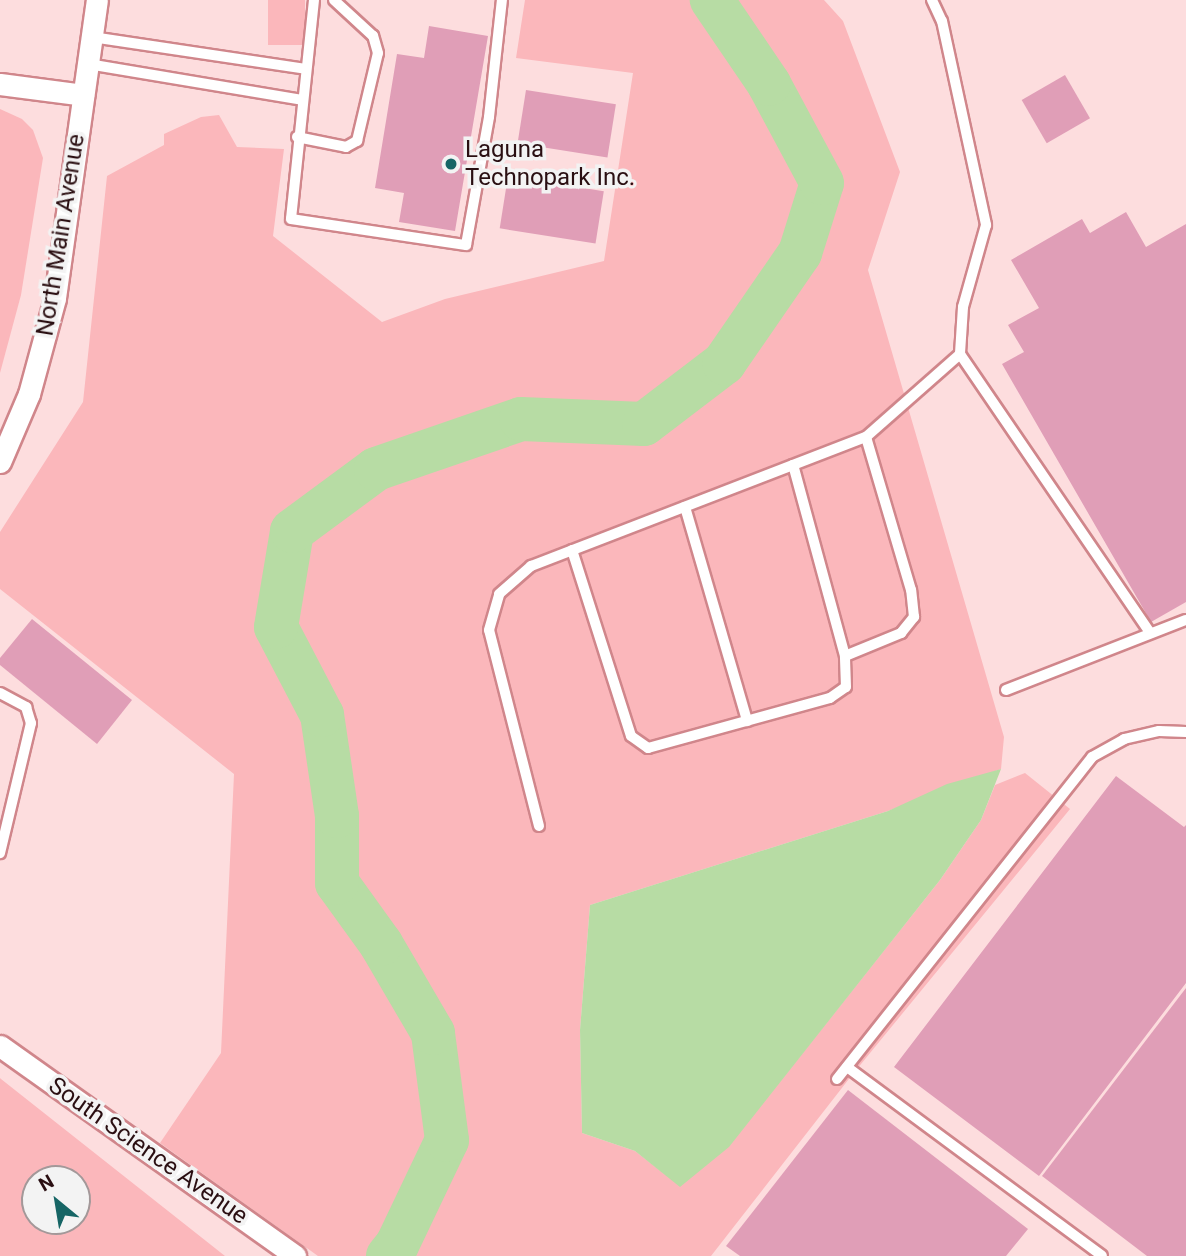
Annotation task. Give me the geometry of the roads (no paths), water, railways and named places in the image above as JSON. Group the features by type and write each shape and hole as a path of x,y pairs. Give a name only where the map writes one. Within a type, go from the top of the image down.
{"street":[{"name":"North Main Avenue","path":"0,462 26,404 48,329 61,263 97,0"},
{"path":"0,84 83,95"},
{"name":"South Science Avenue","path":"0,1046 295,1256"}],"lane":[{"path":"314,0 297,137 291,219 466,245 489,117 502,0"},
{"path":"297,137 346,147 357,141 378,53 373,36 334,0"},
{"path":"932,0 942,20 986,225 964,307 960,354 1150,633"},
{"path":"92,37 306,69"},
{"path":"88,64 302,100"},
{"path":"539,826 489,629 499,594 531,566 866,437 960,354"},
{"path":"845,656 901,633 914,617 911,590 866,437"},
{"path":"572,550 631,736 648,748 830,698 846,687 845,656 793,465"},
{"path":"685,506 747,721"},
{"path":"1006,690 1186,620"},
{"path":"0,693 26,707 31,723 0,853"},
{"path":"837,1079 1092,757 1124,739 1159,731 1186,732"},
{"path":"847,1067 1102,1256"}],"waterway":[{"path":"388,1256 397,1245 447,1140 433,1033 381,944 337,883 337,816 322,715 276,627 292,531 376,469 521,419 644,424 724,363 800,253 822,183 769,84 712,0"}],"place":[{"name":"Laguna Technopark Inc.","path":"451,164"}]}
